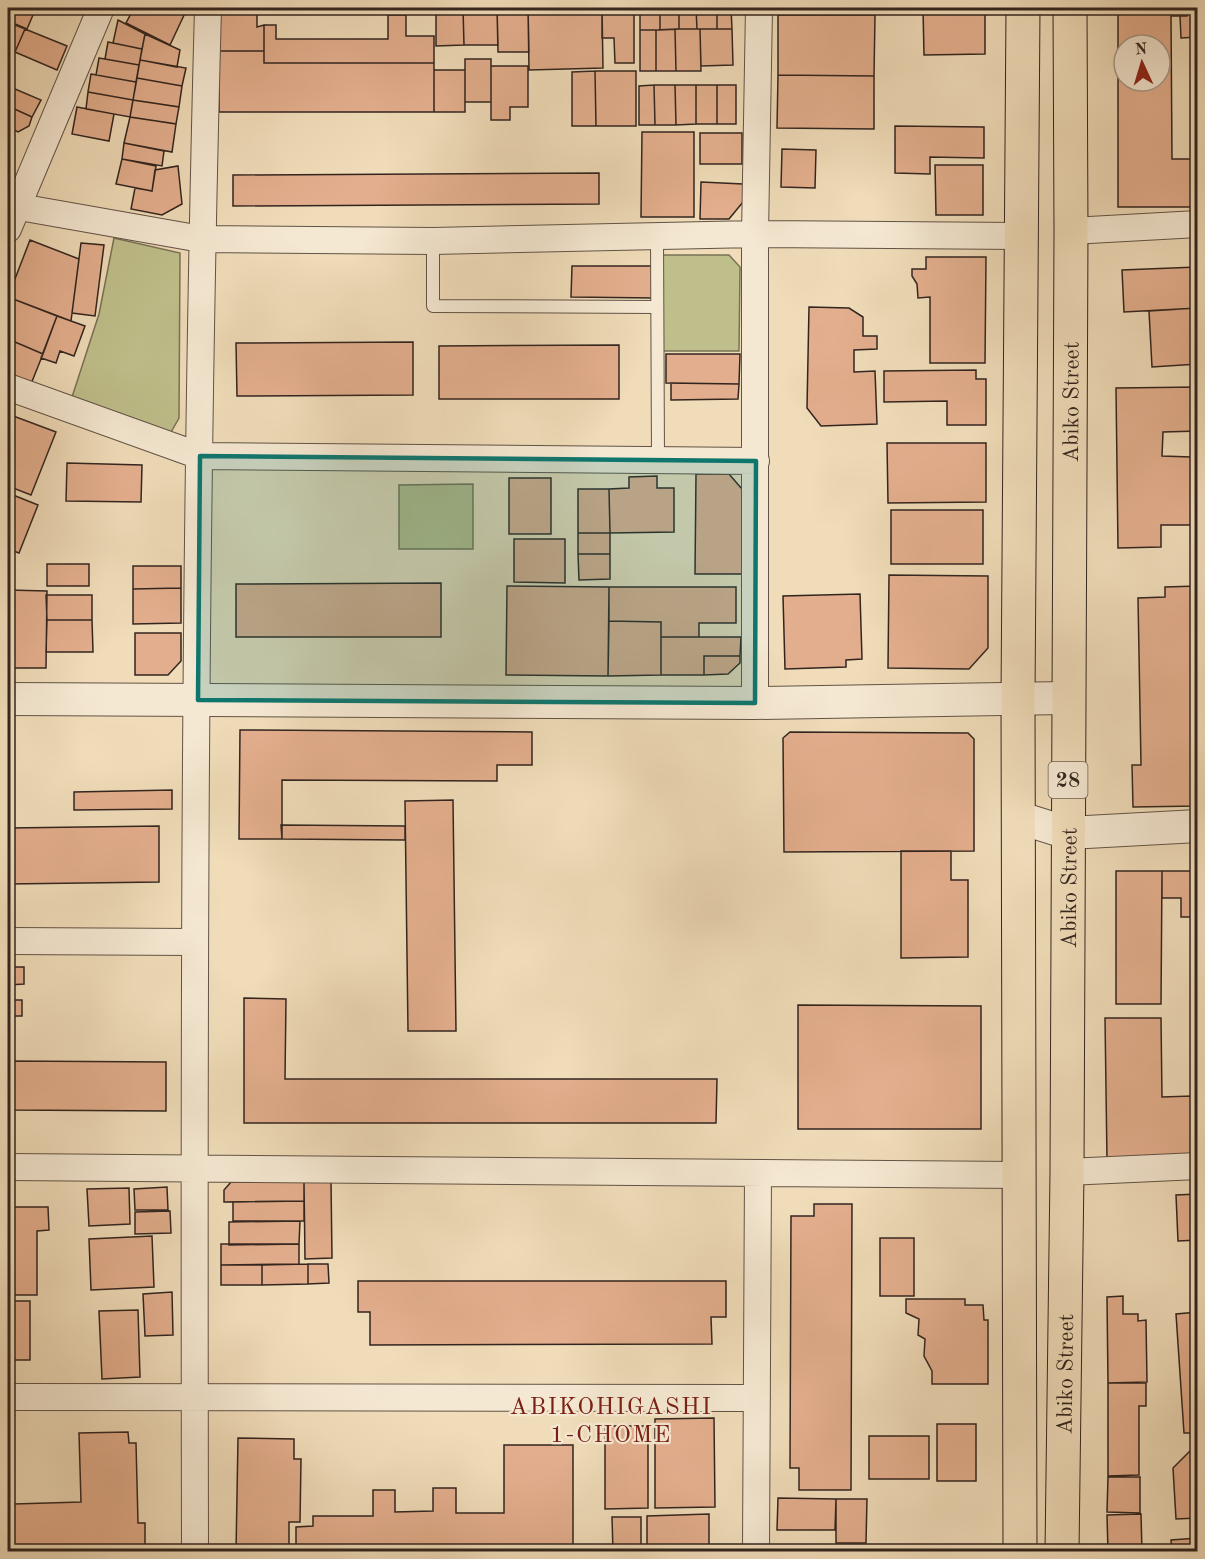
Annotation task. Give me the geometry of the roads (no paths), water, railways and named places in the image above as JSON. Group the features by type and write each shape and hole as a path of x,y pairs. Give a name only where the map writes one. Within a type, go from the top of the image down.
{"main road":[{"name":"Abiko Street","path":"1020,1551 1021,1175 1018,699 1024,236 1023,8"},
{"name":"Abiko Street","path":"1062,1551 1067,1172 1070,8"}],"street":[{"path":"101,8 11,213 201,239 433,241 755,234 1024,236"},
{"path":"195,1551 194,942 201,239 208,8"},
{"path":"755,704 755,234 759,8"},
{"path":"1071,231 1197,224"},
{"path":"8,387 200,456 756,461"},
{"path":"8,699 755,704 1068,698"},
{"path":"1020,818 1068,833 1197,826"},
{"path":"8,941 194,942"},
{"path":"1067,1172 1197,1166"},
{"path":"8,1167 1021,1175"},
{"path":"756,1551 758,1173"},
{"path":"8,1397 758,1398"}],"lane":[{"path":"657,237 658,460"},
{"path":"433,241 433,306 657,307"}],"district":[{"name":"ABIKOHIGASHI 1-CHOME","path":"611,1420"}]}
